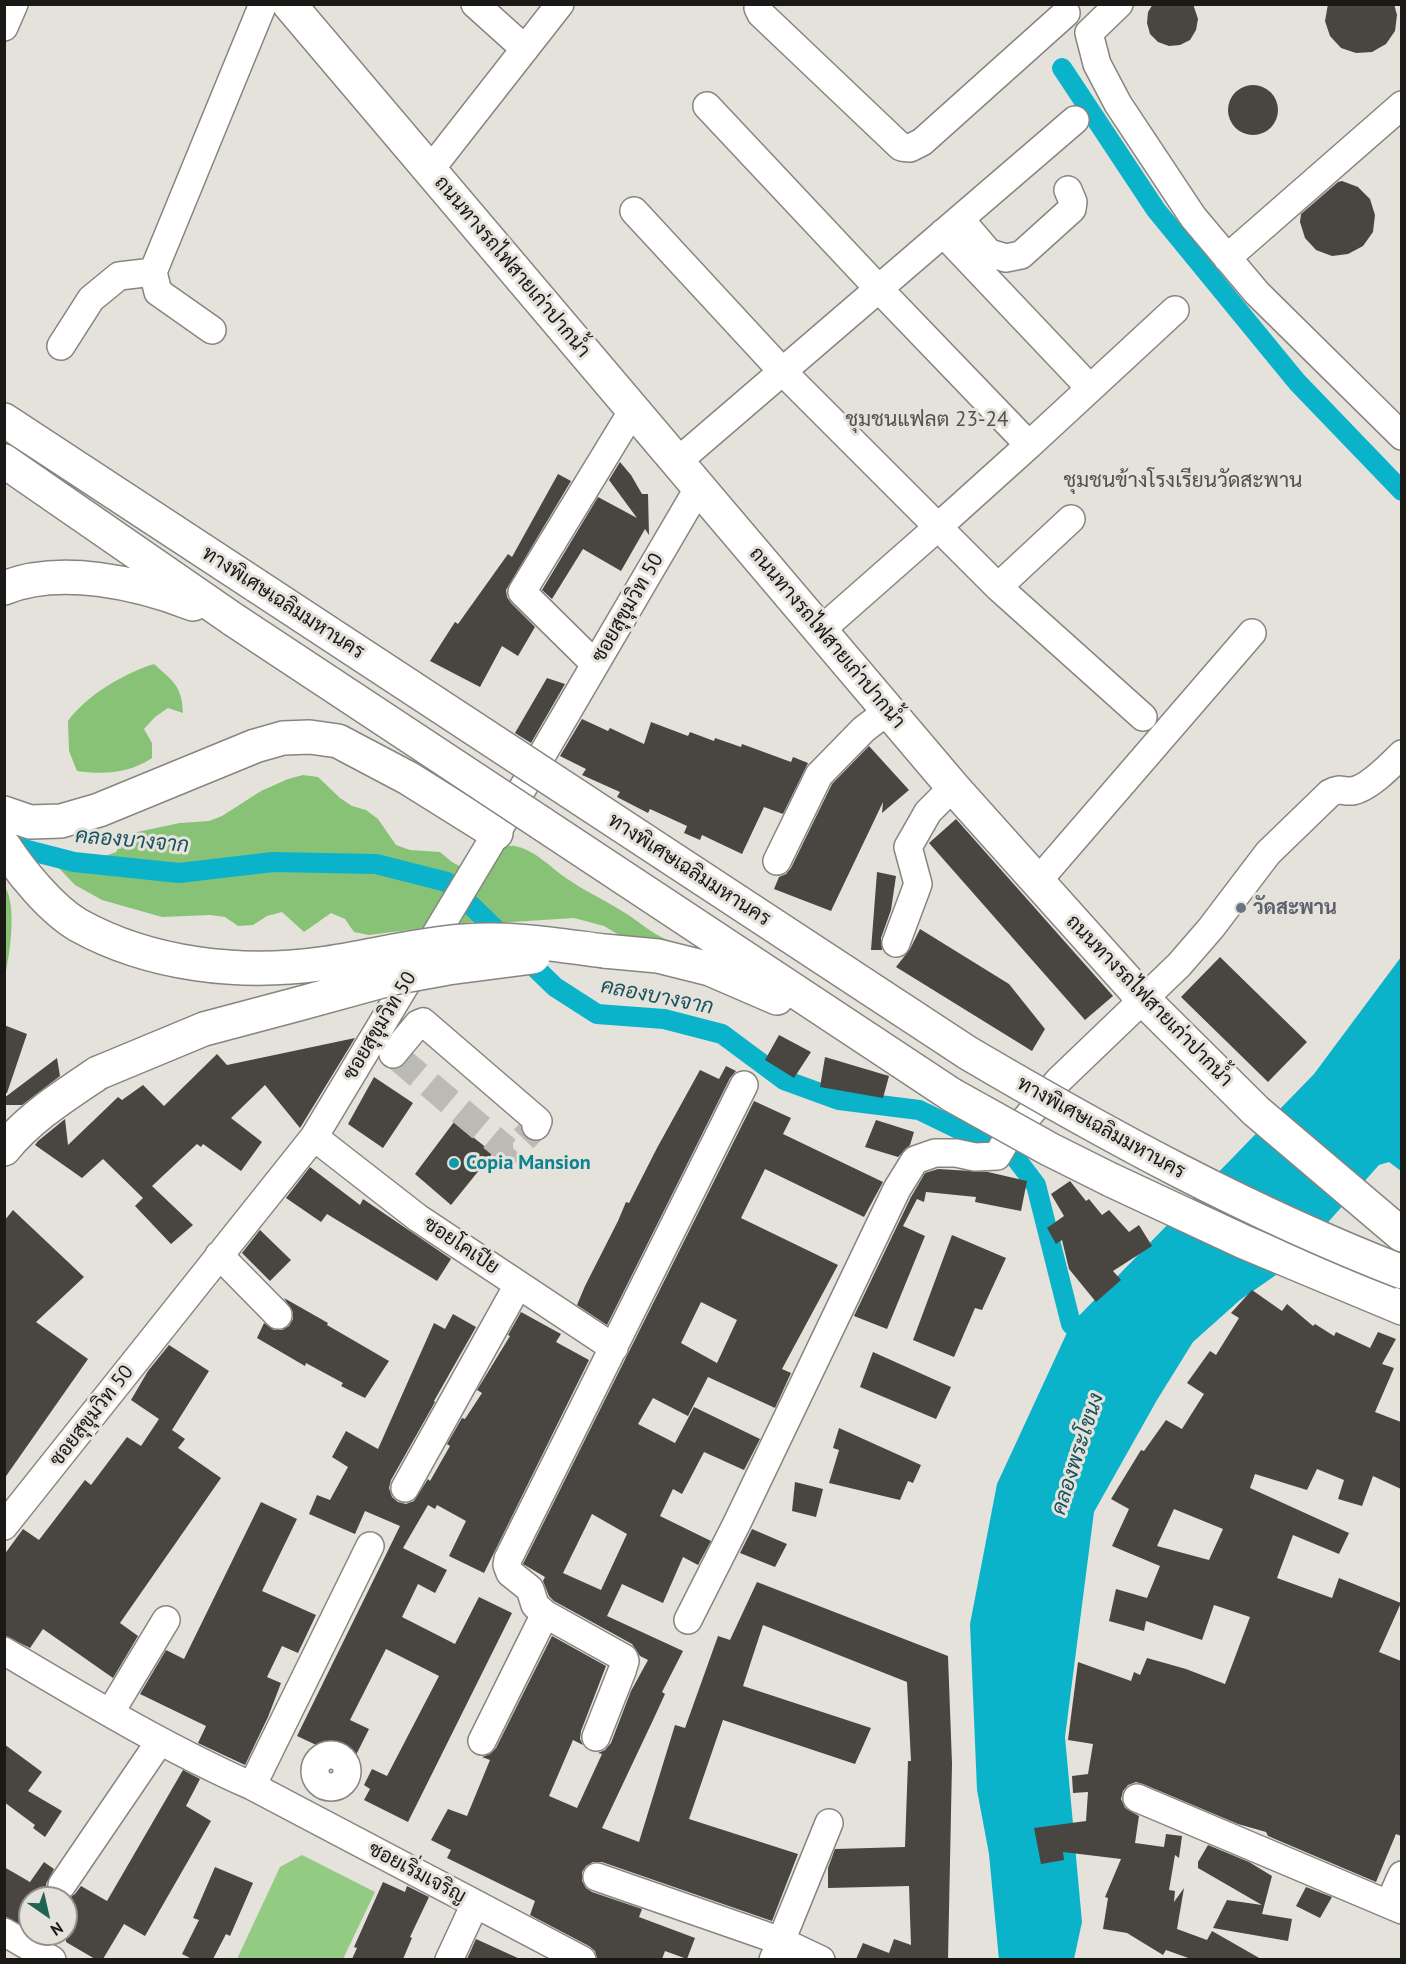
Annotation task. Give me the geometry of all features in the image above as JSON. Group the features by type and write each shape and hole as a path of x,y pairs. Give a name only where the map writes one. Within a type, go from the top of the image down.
{"main road":[{"name":"ถนนทางรถไฟสายเก่าปากน้ำ","path":"289,4 888,711 1036,882 1144,1000 1256,1111 1390,1226"},
{"name":"ทางพิเศษเฉลิมมหานคร","path":"4,420 968,1053 1079,1119 1181,1173 1336,1246 1401,1272"},
{"name":"ทางพิเศษเฉลิมมหานคร","path":"4,460 234,620 952,1095 1049,1149 1145,1197 1254,1247 1401,1308"},
{"path":"4,588 16,583 57,578 99,580 147,589 174,597 234,620"},
{"path":"4,813 30,822 61,822 99,810 255,746 283,738 310,737 338,741 348,746 408,778 496,834"},
{"path":"4,846 40,893 77,924 159,957 245,969 319,965 420,946 499,939 658,956 710,969 768,992 952,1095"},
{"path":"4,1149 18,1132 51,1103 98,1073 204,1029 393,978 495,962 604,951"}],"street":[{"path":"4,27 14,4"},
{"path":"212,330 158,292 153,272 263,4"},
{"path":"475,4 525,49"},
{"path":"430,170 560,4"},
{"path":"759,4 760,14 901,147 910,148 922,142 1062,9 1089,33 1097,64 1118,104 1193,217 1257,293 1401,436"},
{"path":"1089,33 1119,4"},
{"path":"1227,258 1401,105"},
{"path":"707,106 1029,445"},
{"path":"677,462 1075,120"},
{"path":"952,226 989,254 1006,258 1021,255 1072,209 1073,202 1068,190"},
{"path":"634,211 782,371 998,587 1143,717"},
{"path":"952,226 1090,388"},
{"path":"61,346 91,299 119,276 153,272"},
{"path":"821,630 939,527 1175,310"},
{"path":"595,664 522,592 633,410"},
{"name":"ซอยสุขุมวิท 50","path":"4,1526 314,1137 388,1050 393,1004 496,834 699,487"},
{"path":"998,587 1071,519"},
{"path":"1036,882 1252,633"},
{"path":"777,861 819,776 864,729 888,711"},
{"path":"688,1620 897,1189 915,1160 935,1153 956,1153 975,1157 996,1156 1059,1080 1144,1000 1211,928 1268,853 1329,793 1341,789 1352,791 1360,788 1382,774 1401,754"},
{"path":"896,943 918,884 908,847 928,812 953,787"},
{"path":"388,1050 419,1023 424,1023 537,1120 537,1126"},
{"path":"596,1737 622,1671 624,1658 545,1614 535,1605 530,1589 512,1575 507,1565 508,1559 744,1085"},
{"name":"ซอยโคเปีย","path":"314,1137 418,1218 614,1348"},
{"path":"219,1256 278,1315"},
{"path":"405,1488 518,1285"},
{"path":"252,1786 370,1546"},
{"path":"482,1741 545,1614"},
{"path":"110,1713 166,1620"},
{"name":"ซอยเริ่มเจริญ","path":"4,1651 160,1741 207,1766 252,1786 582,1959"},
{"path":"62,1885 160,1741"},
{"path":"289,1806 316,1754"},
{"path":"1137,1798 1395,1907 1401,1875"},
{"path":"777,1950 829,1824"},
{"path":"597,1877 777,1950 821,1959"},
{"path":"449,1959 475,1904"},
{"path":"4,1932 52,1959"}],"green space":[{"path":"154,664 178,690 183,713 168,708 144,729 152,743 152,758 135,767 116,772 77,771 69,751 68,721 106,686 130,673"},
{"path":"303,775 318,777 340,798 352,806 366,810 378,819 396,845 410,850 440,852 465,869 488,854 509,846 529,851 560,874 654,933 682,944 691,957 644,950 604,926 574,918 496,923 480,921 369,935 354,932 345,919 331,913 304,932 282,912 267,916 253,925 238,926 225,917 210,915 162,917 102,900 75,885 54,863 103,857 116,852 124,838 137,832 180,823 209,821 222,816 261,791"},
{"path":"5,887 9,895 12,917 5,976"},
{"path":"302,1855 375,1892 343,1959 237,1959 280,1867"}],"water":[{"name":"คลองพระโขนง","path":"1401,957 1401,1171 1389,1162 1379,1165 1289,1266 1240,1300 1193,1342 1157,1400 1094,1512 1065,1737 1082,1922 1074,1959 999,1960 989,1854 977,1790 970,1624 997,1484 1071,1324 1314,1074"}],"building":[{"path":"1153,4 1193,4 1198,19 1196,30 1190,40 1180,45 1169,46 1158,42 1150,34 1147,23 1148,12"},
{"path":"1328,4 1394,4 1397,15 1395,31 1386,44 1372,52 1356,53 1341,48 1330,36 1325,21"},
{"path":"1248,85 1258,85 1271,92 1278,105 1278,115 1271,128 1258,135 1248,135 1239,131 1232,124 1228,115 1228,105 1232,96 1239,89"},
{"path":"1342,181 1358,187 1370,199 1375,215 1373,232 1363,246 1348,254 1332,256 1316,250 1305,238 1300,222 1301,214"},
{"path":"620,462 642,494 648,494 649,535 645,529 621,571 583,549 552,599 542,590 598,497 637,518 609,480"},
{"path":"558,474 571,481 506,590 511,603 535,627 518,656 502,646 480,687 430,661 455,622 458,624 508,554 512,557"},
{"path":"547,678 565,684 531,743 515,733"},
{"path":"582,719 608,731 610,728 644,744 651,722 688,736 690,732 714,741 715,738 741,747 742,744 791,762 793,757 808,763 783,814 764,807 742,854 702,835 700,840 684,833 687,826 650,809 648,813 617,797 620,792 582,775 586,769 560,756"},
{"path":"869,746 909,790 882,813 883,802 831,911 774,889 779,877 791,868 832,784"},
{"path":"956,819 1113,996 1085,1020 929,843"},
{"path":"877,872 896,876 891,910 881,938 882,950 871,950"},
{"path":"920,929 1009,984 1045,1029 1032,1051 896,967 910,949"},
{"path":"1220,957 1307,1042 1268,1082 1181,997"},
{"path":"4,1025 27,1034 7,1093 4,1093"},
{"path":"779,1035 811,1052 794,1078 765,1060"},
{"path":"355,1038 300,1128 265,1085 231,1118 262,1142 241,1171 203,1144 201,1147 197,1144 152,1186 193,1225 171,1244 135,1206 143,1198 103,1159 82,1178 35,1145 65,1119 68,1145 118,1097 122,1100 143,1085 164,1106 217,1054 227,1065"},
{"path":"825,1057 889,1076 883,1098 820,1087"},
{"path":"57,1058 60,1076 22,1105 4,1105 4,1098"},
{"path":"726,1066 736,1071 730,1078 607,1325 577,1305 585,1286 626,1202 629,1203 700,1070 719,1079"},
{"path":"374,1077 413,1103 383,1148 348,1124"},
{"path":"754,1101 791,1118 783,1134 883,1182 864,1217 765,1169 741,1218 838,1265 782,1369 791,1373 775,1408 708,1377 688,1416 653,1398 638,1424 675,1443 694,1407 760,1439 744,1470 704,1452 682,1494 673,1489 660,1516 711,1541 698,1565 683,1557 663,1603 622,1584 607,1616 683,1651 662,1692 665,1694 602,1828 639,1842 675,1725 685,1728 718,1636 730,1640 757,1582 948,1656 952,1764 948,1959 856,1959 863,1943 889,1953 894,1939 911,1945 909,1886 828,1888 828,1868 835,1849 905,1847 908,1761 911,1761 907,1682 763,1625 743,1686 871,1728 855,1764 723,1720 689,1819 798,1854 772,1921 602,1862 593,1862 582,1872 582,1881 586,1888 642,1909 639,1917 695,1938 687,1959 665,1951 662,1959 601,1959 597,1958 595,1951 589,1946 530,1915 535,1901 447,1858 451,1850 431,1840 448,1809 467,1816 490,1760 482,1757 490,1754 496,1748 552,1636 606,1666 581,1731 580,1739 583,1745 573,1740 549,1796 577,1808 602,1754 598,1753 605,1750 611,1743 631,1691 648,1660 640,1656 632,1644 554,1601 549,1596 543,1581 545,1577 523,1564","holes":["701,1302 737,1320 717,1363 681,1343","592,1514 627,1534 601,1590 563,1573"]},
{"path":"876,1120 914,1132 910,1145 898,1157 865,1147"},
{"name":"Copia Mansion","path":"454,1122 493,1153 451,1205 415,1174"},
{"path":"310,1167 360,1205 363,1199 451,1259 437,1281 327,1214 321,1222 286,1198"},
{"path":"938,1169 988,1172 1027,1181 1021,1211 975,1202 976,1197 926,1192 924,1202 917,1199 903,1226 925,1236 887,1329 854,1316 911,1197 925,1173"},
{"path":"1070,1181 1086,1201 1089,1199 1102,1215 1109,1210 1129,1232 1139,1225 1152,1246 1113,1271 1121,1280 1096,1302 1069,1269 1062,1240 1056,1244 1047,1228 1064,1216 1051,1194"},
{"path":"13,1210 84,1277 36,1322 88,1359 4,1479 4,1221"},
{"path":"260,1230 291,1260 270,1281 242,1253"},
{"path":"952,1235 1006,1258 982,1310 975,1308 954,1357 913,1340"},
{"path":"1252,1290 1282,1311 1287,1304 1313,1326 1315,1324 1334,1336 1336,1332 1370,1348 1378,1332 1396,1339 1382,1364 1394,1368 1375,1412 1401,1422 1401,1489 1373,1476 1362,1506 1338,1499 1344,1480 1317,1469 1307,1490 1255,1474 1250,1488 1349,1533 1339,1554 1293,1535 1277,1578 1332,1598 1339,1578 1401,1603 1379,1652 1401,1661 1401,1836 1396,1834 1376,1882 1268,1836 1266,1832 1238,1824 1143,1784 1136,1782 1128,1785 1121,1799 1125,1808 1139,1816 1135,1843 1164,1847 1166,1834 1182,1836 1179,1858 1175,1855 1169,1890 1175,1891 1174,1902 1184,1888 1177,1929 1207,1940 1212,1931 1261,1959 1191,1959 1166,1950 1163,1955 1127,1933 1103,1929 1108,1898 1105,1897 1121,1859 1063,1852 1064,1860 1041,1864 1034,1828 1086,1821 1088,1792 1073,1793 1072,1776 1088,1774 1093,1744 1068,1740 1078,1662 1131,1681 1134,1672 1140,1675 1147,1658 1186,1669 1225,1684 1250,1617 1214,1605 1202,1640 1146,1621 1144,1631 1109,1621 1116,1589 1147,1598 1160,1566 1112,1546 1129,1509 1111,1499 1141,1450 1144,1451 1166,1420 1182,1429 1204,1394 1187,1383 1210,1351 1216,1355 1239,1318 1231,1313","holes":["1174,1509 1223,1529 1209,1560 1157,1546"]},
{"path":"284,1298 389,1361 365,1398 341,1386 343,1383 306,1363 305,1366 257,1338 264,1323 274,1330 282,1330 289,1326 293,1319 293,1312"},
{"path":"521,1312 561,1334 556,1342 589,1360 484,1573 449,1556 466,1521 437,1505 435,1509 428,1505 403,1548 447,1570 435,1593 418,1584 402,1617 455,1644 479,1597 512,1613 408,1822 364,1800 370,1789 364,1785 372,1769 387,1776 439,1676 386,1649 350,1720 369,1729 355,1757 347,1752 344,1758 297,1736 400,1526 365,1511 355,1534 309,1514 317,1495 330,1500 348,1467 332,1457 346,1431 378,1449 434,1323 445,1329 453,1314 476,1327 391,1480 389,1488 392,1497 398,1502 406,1504 414,1501 428,1479 430,1481 450,1446 447,1444 462,1418 465,1419 482,1393 477,1390 510,1336 508,1335"},
{"path":"169,1345 209,1371 172,1430 185,1439 178,1448 221,1478 120,1623 138,1636 113,1678 43,1629 30,1648 4,1635 4,1555 23,1529 39,1540 85,1480 91,1485 127,1437 141,1446 159,1419 131,1400 148,1371"},
{"path":"873,1352 951,1387 936,1419 860,1387"},
{"path":"839,1428 921,1465 913,1483 908,1481 900,1500 829,1483 839,1450 833,1448"},
{"path":"795,1482 823,1489 816,1517 792,1511"},
{"path":"261,1502 297,1519 262,1591 316,1615 298,1653 282,1646 267,1677 281,1683 245,1765 198,1743 206,1726 140,1694 166,1650 184,1659"},
{"path":"752,1529 787,1544 775,1567 740,1553"},
{"path":"4,1744 42,1772 28,1791 62,1811 45,1837 33,1828 35,1825 4,1802"},
{"path":"183,1770 200,1779 186,1806 211,1821 145,1936 124,1924 103,1959 95,1959 73,1946 78,1946 78,1890 81,1886 107,1901"},
{"path":"1208,1845 1249,1862 1272,1876 1262,1914 1292,1919 1288,1941 1213,1928 1227,1900 1262,1905 1198,1868 1198,1862"},
{"path":"44,1862 54,1869 46,1886 18,1886 18,1923 4,1916 4,1867 30,1882"},
{"path":"215,1867 253,1883 230,1936 226,1934 213,1959 192,1959 182,1954 199,1920 193,1918"},
{"path":"383,1882 405,1892 407,1886 429,1897 410,1937 412,1938 403,1959 352,1959 357,1948 354,1947"},
{"path":"1306,1887 1332,1897 1320,1918 1296,1906"},
{"path":"476,1939 520,1959 467,1959"}],"waterway":[{"path":"1062,68 1156,210 1297,382 1402,491"},
{"name":"คลองบางจาก","path":"4,844 74,862 179,873 273,862 376,864 447,882 555,987 597,1014 664,1019 722,1034 784,1080 839,1100 919,1110 1014,1156 1036,1185 1071,1324 1090,1342"}],"tunnel":[{"path":"398,1058 507,1150 513,1150 536,1126"}],"place":[{"name":"วัดสะพาน","path":"1241,908"},
{"name":"Copia Mansion","path":"454,1163"}],"district":[{"name":"ชุมชนแฟลต 23-24","path":"927,420"},
{"name":"ชุมชนข้างโรงเรียนวัดสะพาน","path":"1183,481"}]}
